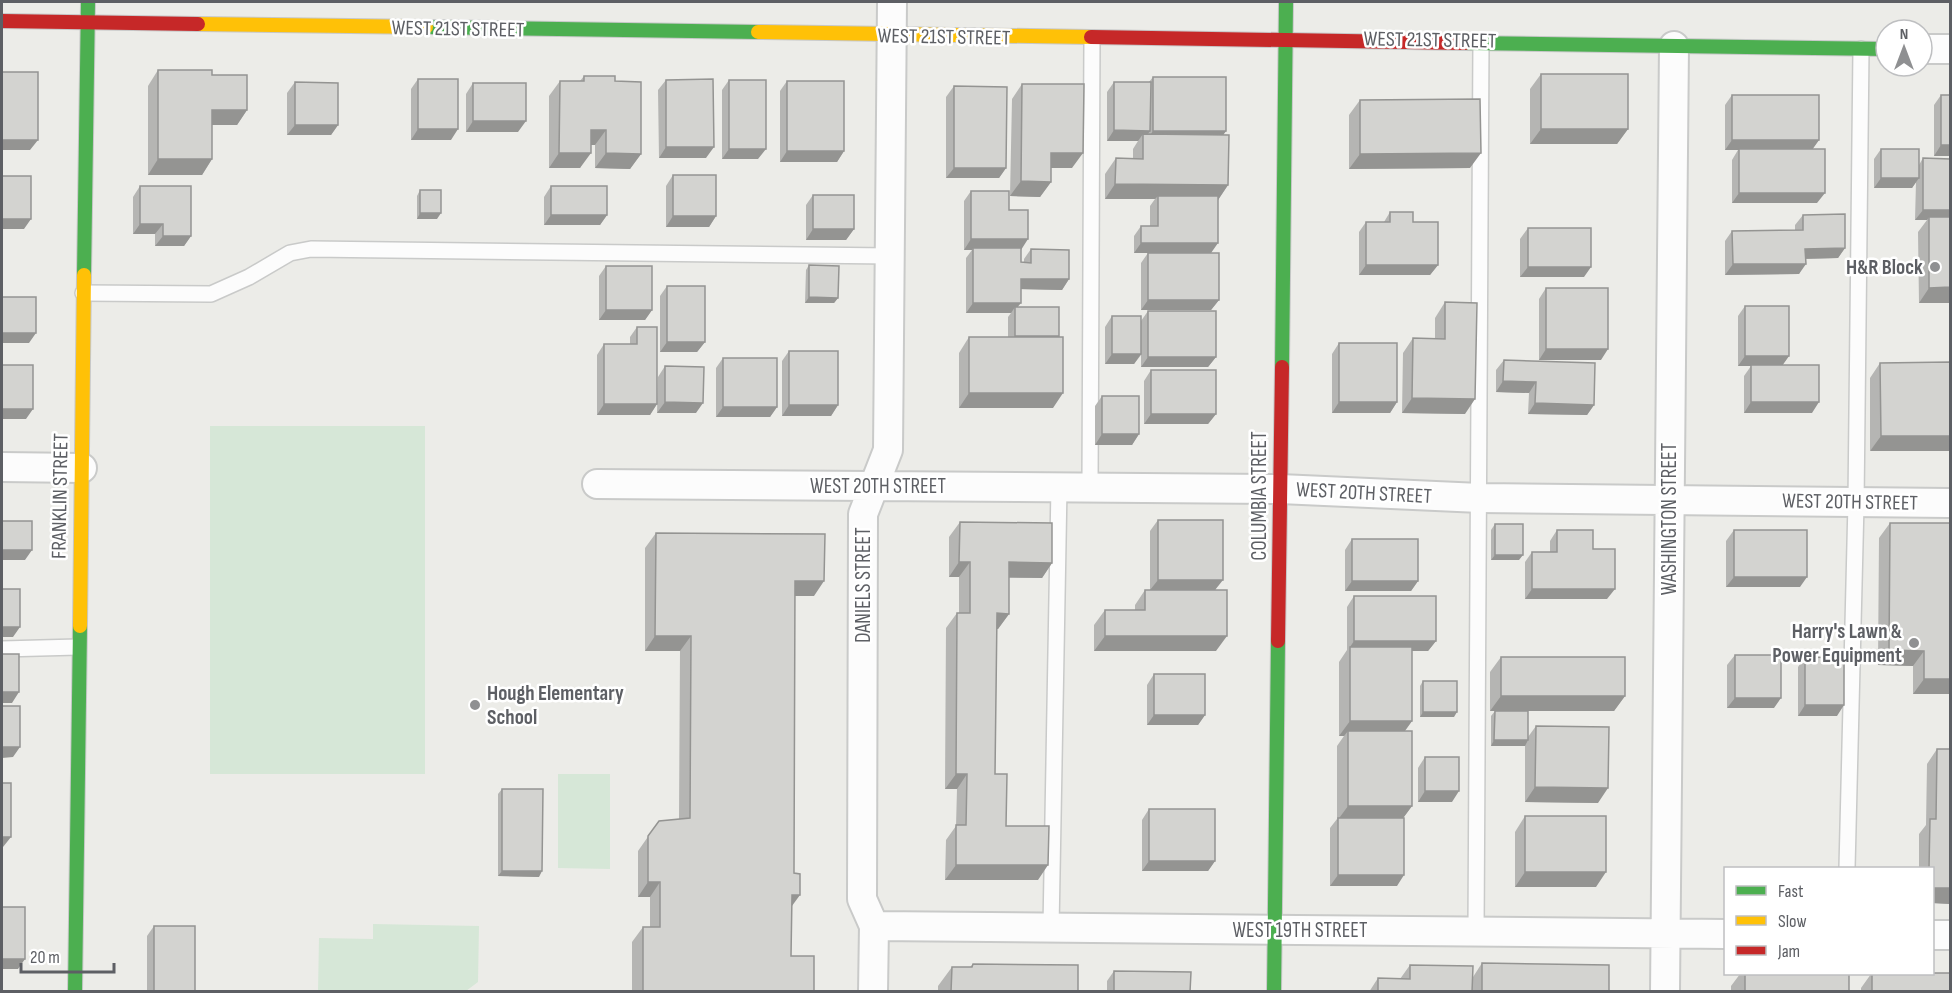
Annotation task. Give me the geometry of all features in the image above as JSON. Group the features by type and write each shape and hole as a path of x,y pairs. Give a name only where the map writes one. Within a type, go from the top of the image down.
{"street":[{"name":"FRANKLIN STREET","path":"75,992 88,2"},
{"name":"DANIELS STREET","path":"873,992 874,926 862,899 863,514 888,450 892,2"},
{"name":"COLUMBIA STREET","path":"1274,992 1286,2"},
{"name":"WEST 21ST STREET","path":"2,21 891,36 1285,38 1874,49"},
{"name":"WASHINGTON STREET","path":"1665,992 1674,46"},
{"path":"1934,49 1950,49"},
{"path":"2,467 82,468"},
{"name":"WEST 20TH STREET","path":"597,484 1280,489 1480,498 1950,503"},
{"name":"WEST 19TH STREET","path":"874,926 1724,934"},
{"path":"1934,935 1950,935"}],"lane":[{"path":"1090,487 1092,38"},
{"path":"1476,931 1481,41"},
{"path":"1847,867 1856,503 1861,49"},
{"path":"83,293 211,294 249,278 290,253 311,249 890,256"},
{"path":"1051,928 1059,487"},
{"path":"2,649 78,647"}],"green space":[{"path":"210,426 425,426 425,774 210,774"},
{"path":"558,774 610,774 610,869 558,868"},
{"path":"373,924 479,926 478,982 466,991 318,991 319,938 373,939"}],"building":[{"path":"158,70 212,70 212,75 247,75 247,110 212,110 212,159 158,159"},
{"path":"2,72 38,72 38,140 2,140"},
{"path":"1541,74 1628,74 1628,129 1541,129"},
{"path":"584,76 615,76 615,81 641,82 641,154 606,153 606,130 591,130 591,153 559,153 560,81 584,81"},
{"path":"1153,77 1226,77 1226,131 1153,131"},
{"path":"418,79 458,79 458,129 418,129"},
{"path":"713,79 714,147 666,147 666,80"},
{"path":"729,80 766,80 766,149 729,149"},
{"path":"787,81 844,81 844,151 787,151"},
{"path":"295,82 338,83 338,125 295,125"},
{"path":"1114,82 1151,82 1150,131 1114,130"},
{"path":"473,83 526,83 526,121 473,121"},
{"path":"1022,84 1084,84 1083,153 1051,153 1051,182 1021,181"},
{"path":"954,86 1007,87 1006,168 954,168"},
{"path":"1732,95 1819,95 1819,140 1732,140"},
{"path":"1941,95 1950,95 1950,145 1941,145"},
{"path":"1480,99 1481,153 1360,154 1360,100"},
{"path":"1143,134 1229,135 1228,185 1115,184 1116,158 1143,159"},
{"path":"1739,149 1825,149 1825,193 1739,193"},
{"path":"1881,149 1919,149 1919,178 1881,178"},
{"path":"1923,158 1950,159 1950,210 1923,210"},
{"path":"673,175 716,175 716,216 673,216"},
{"path":"2,176 31,176 31,219 2,219"},
{"path":"140,186 191,186 191,236 163,236 163,224 140,224"},
{"path":"551,186 607,186 607,215 551,215"},
{"path":"420,190 441,190 441,213 420,213"},
{"path":"971,191 1009,191 1009,210 1028,210 1028,239 971,239"},
{"path":"813,195 854,195 854,229 813,229"},
{"path":"1158,196 1218,196 1218,243 1141,243 1141,226 1158,226"},
{"path":"1390,212 1413,212 1413,222 1438,222 1438,265 1366,265 1366,222 1390,222"},
{"path":"1845,214 1845,248 1805,249 1806,264 1733,264 1732,231 1803,230 1803,215"},
{"path":"1929,217 1950,217 1950,287 1929,288"},
{"path":"1528,228 1591,228 1591,267 1528,267"},
{"path":"973,248 1021,248 1021,262 1031,263 1031,249 1069,250 1069,279 1021,279 1021,303 973,303"},
{"path":"1148,253 1219,253 1219,300 1148,300"},
{"path":"809,265 839,266 838,298 809,297"},
{"path":"606,266 652,266 652,310 606,310"},
{"path":"667,286 705,286 705,342 667,342"},
{"path":"1546,288 1608,288 1608,349 1546,349"},
{"path":"2,297 36,297 36,333 2,333"},
{"path":"1445,302 1477,303 1475,399 1412,398 1413,338 1445,339"},
{"path":"1745,306 1789,306 1789,356 1745,356"},
{"path":"1015,307 1059,307 1059,336 1015,336"},
{"path":"1148,311 1216,311 1216,357 1148,357"},
{"path":"1112,316 1141,316 1141,354 1112,354"},
{"path":"637,327 657,327 657,404 604,404 604,344 637,344"},
{"path":"969,337 1063,337 1063,393 969,393"},
{"path":"1339,343 1397,343 1397,402 1339,402"},
{"path":"789,351 838,351 838,405 789,405"},
{"path":"723,358 777,358 777,407 723,407"},
{"path":"1504,360 1595,363 1594,405 1535,403 1536,382 1503,381"},
{"path":"1950,362 1950,436 1881,436 1880,363"},
{"path":"2,365 33,365 33,409 2,409"},
{"path":"1751,365 1819,365 1819,402 1751,402"},
{"path":"665,366 704,367 703,403 665,402"},
{"path":"1151,370 1216,370 1216,414 1151,414"},
{"path":"1102,396 1139,396 1139,434 1102,434"},
{"path":"1158,520 1223,520 1223,580 1158,580"},
{"path":"2,521 32,521 32,550 2,550"},
{"path":"960,522 1052,523 1052,563 1009,562 1009,614 997,613 995,774 1007,774 1006,826 1049,826 1048,865 956,865 956,825 966,825 967,774 956,774 957,613 970,613 970,562 959,562"},
{"path":"1890,523 1950,523 1950,679 1924,679 1924,651 1889,650"},
{"path":"1495,524 1523,524 1523,555 1495,555"},
{"path":"1557,530 1593,530 1593,549 1615,549 1615,589 1532,589 1532,552 1557,552"},
{"path":"1734,530 1807,530 1807,577 1734,577"},
{"path":"656,533 825,534 824,581 795,581 794,873 800,874 800,895 792,895 791,956 814,956 814,992 643,992 643,927 660,927 660,882 648,882 648,836 659,821 690,818 691,636 655,636"},
{"path":"1352,539 1418,539 1418,581 1352,581"},
{"path":"2,589 20,589 20,627 2,627"},
{"path":"1145,590 1227,590 1227,636 1105,636 1105,610 1145,610"},
{"path":"1354,596 1436,596 1436,641 1354,641"},
{"path":"1350,647 1412,647 1412,721 1350,721"},
{"path":"2,654 19,654 19,692 2,692"},
{"path":"1735,655 1781,655 1781,698 1735,698"},
{"path":"1501,657 1625,657 1625,696 1501,696"},
{"path":"1805,657 1844,658 1844,705 1805,705"},
{"path":"1154,674 1205,674 1205,715 1154,715"},
{"path":"1423,681 1457,681 1457,712 1423,712"},
{"path":"2,706 20,706 20,747 2,747"},
{"path":"1495,711 1528,711 1528,740 1494,740"},
{"path":"1536,726 1609,727 1608,788 1535,787"},
{"path":"1348,731 1412,731 1412,806 1348,806"},
{"path":"1937,749 1950,749 1950,888 1934,888 1934,867 1929,867 1930,819 1936,819"},
{"path":"1425,757 1459,757 1459,791 1425,791"},
{"path":"2,783 11,783 11,837 2,837"},
{"path":"502,789 543,789 542,871 502,871"},
{"path":"1149,809 1215,809 1215,861 1149,861"},
{"path":"1525,816 1606,816 1606,872 1525,872"},
{"path":"1338,818 1404,818 1404,875 1338,875"},
{"path":"2,907 25,907 25,959 2,959"},
{"path":"154,926 195,926 195,992 154,992"},
{"path":"1482,963 1609,965 1609,992 1482,992"},
{"path":"973,964 1078,965 1078,992 951,992 952,967 972,967"},
{"path":"1410,965 1473,966 1472,992 1378,992 1378,978 1410,979"},
{"path":"1114,971 1191,972 1190,992 1114,992"},
{"path":"1950,973 1950,992 1872,992 1872,975"},
{"path":"1745,975 1849,975 1849,992 1745,992"}],"traffic: fast":[{"path":"84,275 88,2"},
{"path":"1282,367 1286,2"},
{"path":"426,27 758,32"},
{"path":"1465,43 1874,49"},
{"path":"75,992 80,626"},
{"path":"1274,992 1278,641"}],"traffic: slow":[{"path":"198,24 426,27"},
{"path":"758,32 1091,37"},
{"path":"80,626 84,275"}],"traffic: jam":[{"path":"2,21 198,24"},
{"path":"1091,37 1465,43"},
{"path":"1278,641 1282,367"}],"place":[{"name":"H&R Block","path":"1935,267"},
{"name":"Harry's Lawn & Power Equipment","path":"1914,643"},
{"name":"Hough Elementary School","path":"475,705"}]}
